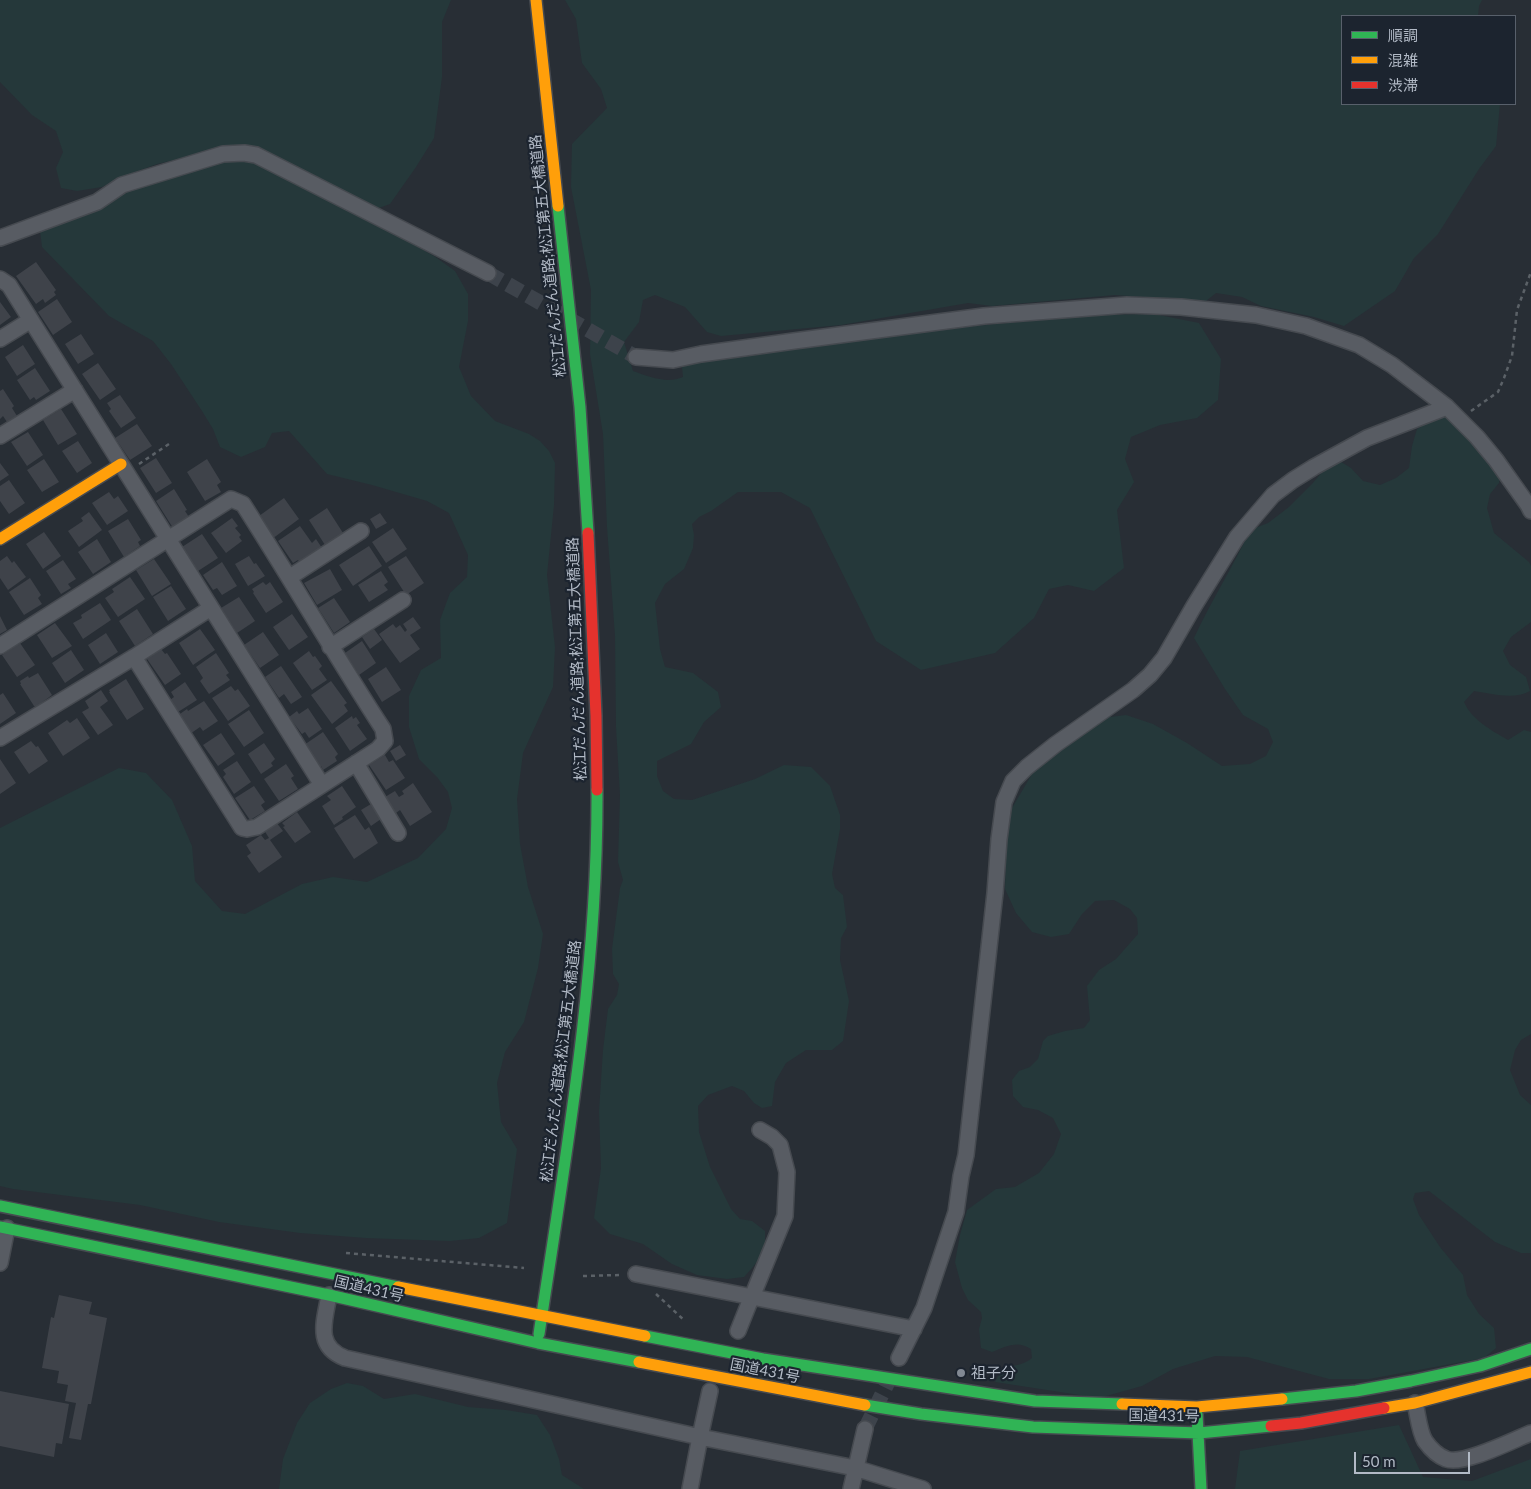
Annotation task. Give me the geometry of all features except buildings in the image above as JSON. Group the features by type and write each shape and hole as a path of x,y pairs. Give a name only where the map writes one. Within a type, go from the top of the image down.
{"main road":[{"name":"松江だんだん道路;松江第五大橋道路","path":"536,0 580,407 591,578 596,716 597,819 590,948 580,1051 538,1343"},
{"path":"0,539 124,468"},
{"name":"国道431号","path":"0,1206 763,1359 1035,1401 1197,1407 1299,1398 1356,1392 1411,1381 1480,1366 1531,1349"},
{"name":"国道431号","path":"3,1228 329,1295 538,1343 841,1401 920,1414 1033,1427 1199,1432 1301,1423 1415,1403 1531,1372"},
{"path":"1197,1407 1201,1489"}],"street":[{"path":"0,238 97,202 122,185 223,154 244,154 256,155 488,273"},
{"path":"0,279 9,285 322,785"},
{"path":"636,357 672,360 794,340 984,316 1126,305 1181,307 1256,314 1306,326 1359,345 1392,365 1447,406 1477,437 1496,460 1531,511"},
{"path":"0,339 31,320"},
{"path":"0,436 75,390"},
{"path":"899,1358 924,1308 956,1212 960,1176 966,1155 995,893 999,839 1004,802 1013,781 1042,755 1133,690 1150,675 1164,658 1237,537 1273,495 1314,467 1367,438 1447,406"},
{"path":"0,646 231,499 243,504 290,577 330,646 383,730 385,741 383,745 356,764 257,827 242,828 134,657"},
{"path":"290,577 361,531"},
{"path":"330,646 403,600"},
{"path":"0,738 211,608"},
{"path":"356,764 398,833"},
{"path":"738,1331 785,1216 787,1172 780,1145 772,1137 760,1130"},
{"path":"0,1263 3,1228"},
{"path":"636,1274 914,1329"},
{"path":"329,1295 323,1331 324,1340 329,1348 344,1358 700,1437 855,1468 923,1489"},
{"path":"690,1489 710,1391"},
{"path":"1415,1403 1425,1440 1435,1452 1446,1460 1458,1461 1531,1433"},
{"path":"851,1489 865,1429"}],"path":[{"path":"1447,406 1462,411 1472,411 1498,392 1512,356 1517,310 1531,272"},
{"path":"124,468 169,444"},
{"path":"345,1253 524,1268"}],"shaded area":[{"path":"0,0 451,0 442,22 442,77 434,138 390,204 376,209 288,164 196,155 157,164 122,177 102,187 77,191 61,188 56,168 63,152 56,131 32,115 0,82"},
{"path":"565,0 1482,0 1478,15 1341,15 1341,105 1500,105 1496,146 1479,169 1438,234 1414,258 1395,291 1344,326 1314,317 1261,306 1242,297 1216,293 1206,301 1115,295 992,306 968,303 841,325 721,336 707,332 685,307 655,295 643,300 639,322 624,342 633,371 665,380 683,377 682,367 703,359 975,326 1096,315 1154,314 1199,323 1221,359 1218,400 1197,418 1160,425 1131,437 1125,459 1134,482 1117,510 1124,568 1094,591 1068,585 1049,589 1034,618 995,653 921,670 876,641 810,508 781,492 738,492 699,517 692,524 694,535 693,548 684,569 665,584 655,603 660,649 665,667 693,673 718,692 721,707 704,722 691,744 657,761 657,776 663,791 674,799 692,800 755,779 784,765 811,767 830,786 840,815 840,829 832,874 835,888 843,895 847,927 841,938 840,960 849,1001 843,1041 832,1050 806,1050 786,1063 775,1082 772,1106 762,1108 754,1103 744,1091 732,1086 708,1095 698,1106 699,1132 710,1167 731,1209 740,1219 752,1221 765,1231 765,1251 744,1277 727,1279 697,1275 672,1264 643,1244 610,1234 594,1218 601,1168 599,1111 603,1050 608,1009 617,995 619,984 613,974 612,949 620,888 623,880 618,862 620,795 616,727 615,636 607,527 603,434 590,354 591,290 571,187 572,144 607,108 601,89 582,63 576,19"},
{"path":"223,159 257,161 384,228 434,256 455,271 468,294 468,321 459,367 471,396 495,421 529,434 540,441 549,451 555,463 554,505 547,575 555,647 553,687 523,753 517,799 520,844 528,887 543,934 538,968 524,1022 505,1052 497,1083 501,1122 517,1149 507,1223 479,1238 450,1241 300,1233 219,1222 140,1205 0,1186 0,828 119,768 146,773 172,800 192,846 195,881 222,911 245,914 302,884 333,877 367,882 418,858 446,829 452,808 448,792 437,777 419,759 409,727 409,696 421,670 441,658 440,620 450,593 467,577 468,555 449,513 427,501 327,474 289,431 272,433 265,447 241,457 220,447 213,429 202,411 171,364 153,341 109,316 42,247 40,231 53,223 126,189"},
{"path":"1444,417 1463,418 1503,462 1499,483 1490,494 1487,508 1494,533 1529,562 1531,566 1531,622 1511,637 1503,651 1510,665 1526,677 1530,691 1510,696 1474,691 1464,702 1477,719 1508,740 1524,730 1531,732 1531,1034 1521,1040 1515,1050 1510,1070 1520,1095 1531,1105 1531,1253 1521,1253 1495,1242 1429,1191 1415,1193 1413,1199 1419,1215 1440,1247 1463,1275 1467,1295 1479,1314 1494,1328 1496,1348 1484,1358 1369,1379 1329,1379 1247,1357 1215,1356 1173,1369 1142,1386 1099,1398 995,1382 1003,1370 1032,1358 1031,1349 1016,1344 992,1352 981,1348 979,1329 982,1318 981,1312 968,1300 962,1288 955,1262 967,1210 996,1189 1015,1187 1039,1173 1054,1154 1061,1134 1053,1118 1038,1110 1023,1107 1013,1096 1012,1080 1019,1071 1030,1067 1038,1059 1043,1041 1048,1036 1084,1028 1090,1020 1087,986 1099,970 1116,959 1138,934 1137,918 1130,909 1114,900 1095,901 1082,914 1069,934 1051,937 1032,932 1016,913 1005,889 1006,845 1012,808 1032,774 1053,751 1102,718 1126,715 1153,724 1222,766 1250,764 1266,756 1273,742 1268,729 1243,715 1194,638 1250,530 1268,523 1289,507 1329,464 1338,460 1351,468 1363,481 1380,485 1396,478 1409,468 1417,429 1428,422"},
{"path":"347,1383 363,1386 384,1399 415,1394 468,1407 537,1415 550,1435 559,1459 562,1475 584,1489 279,1489 283,1459 297,1423 310,1403 331,1389"},
{"path":"1399,1425 1423,1477 1472,1481 1531,1459 1531,1489 1235,1489 1240,1451"}],"tunnel":[{"path":"488,273 636,357"},
{"path":"865,1429 892,1374"}],"traffic: fast":[{"path":"558,206 580,407 588,533"},
{"path":"539,1334 569,1131 586,995 596,859 597,790"},
{"path":"0,1206 398,1287"},
{"path":"0,1227 329,1295 538,1343 639,1362"},
{"path":"645,1336 763,1359 1035,1401 1122,1404"},
{"path":"1282,1399 1356,1391 1411,1381 1480,1366 1531,1349"},
{"path":"865,1405 921,1414 1033,1427 1199,1433 1271,1426"},
{"path":"1197,1414 1201,1489"}],"traffic: slow":[{"path":"536,0 558,206"},
{"path":"0,539 121,464"},
{"path":"398,1287 645,1336"},
{"path":"639,1362 865,1405"},
{"path":"1384,1408 1415,1403 1531,1372"},
{"path":"1122,1404 1197,1407 1282,1399"}],"traffic: jam":[{"path":"588,533 596,716 597,790"},
{"path":"1271,1426 1301,1423 1384,1408"}],"place":[{"name":"祖子分","path":"961,1373"}]}
